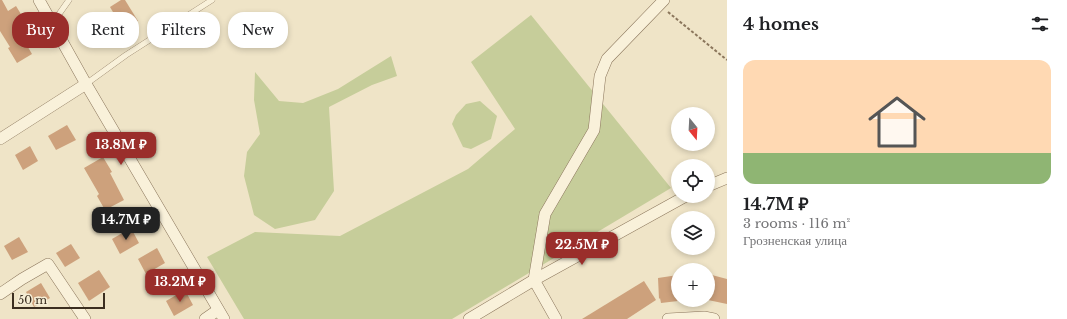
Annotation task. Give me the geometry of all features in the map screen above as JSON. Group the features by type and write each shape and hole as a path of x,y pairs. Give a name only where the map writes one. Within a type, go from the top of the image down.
{"street":[{"path":"39,0 46,12"},
{"path":"556,319 534,280 545,214 594,130 600,76 607,59 662,2"},
{"path":"66,48 221,315 205,319"},
{"path":"0,139 86,84"},
{"path":"715,183 727,178"},
{"path":"469,319 534,280 673,203"},
{"path":"0,294 48,264 85,319"},
{"path":"668,319 704,317 714,319"}],"lane":[{"path":"60,12 69,0"},
{"path":"86,84 126,55 212,0"}],"path":[{"path":"662,2 727,60"}],"green space":[{"path":"531,15 671,188 452,319 244,319 207,257 255,232 340,236 468,169 515,129 471,62"},
{"path":"391,56 397,76 372,85 329,107 334,191 315,220 275,229 254,215 244,176 247,152 260,134 254,100 255,72 279,101 303,103 338,89"},
{"path":"480,101 497,116 491,139 471,149 463,147 452,124 456,115 466,104"}],"building":[{"path":"0,0 2,0 8,11 16,6 20,12 12,12 12,48 28,48 32,54 17,63 8,48 10,47 0,31"},
{"path":"121,0 125,0 132,12 113,12 110,7"},
{"path":"67,125 76,140 56,150 48,136"},
{"path":"30,146 38,161 23,170 15,155"},
{"path":"103,157 112,172 110,173 124,200 105,210 97,196 99,194 84,168"},
{"path":"131,228 139,243 120,254 112,239"},
{"path":"19,237 28,252 12,260 4,246"},
{"path":"71,244 80,258 65,267 56,253"},
{"path":"157,248 165,263 146,274 138,259"},
{"path":"99,270 110,287 89,301 78,283"},
{"path":"671,276 671,302 661,303 660,298 659,299 658,278"},
{"path":"715,276 727,279 727,304 715,301"},
{"path":"644,281 656,300 627,319 582,319"},
{"path":"41,283 50,298 34,307 26,292"},
{"path":"185,290 193,305 174,316 166,301"}]}
